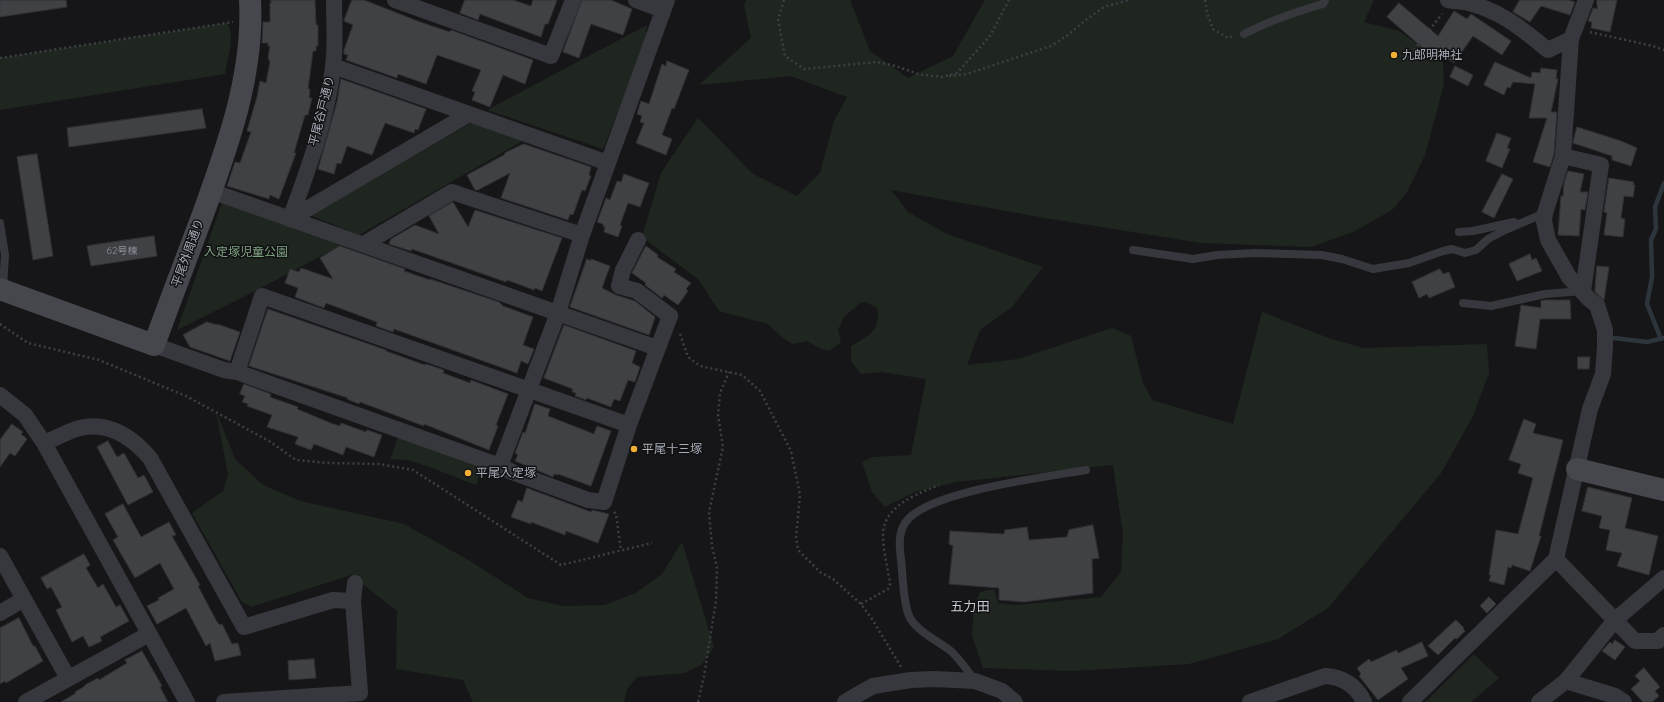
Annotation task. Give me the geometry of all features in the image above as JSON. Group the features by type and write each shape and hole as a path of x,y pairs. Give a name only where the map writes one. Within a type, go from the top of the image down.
{"street":[{"name":"平尾外周通り","path":"154,345 211,191 235,120 247,69 250,44 250,0"},
{"name":"平尾谷戸通り","path":"290,219 305,177 326,104 333,66 334,0"},
{"path":"396,0 551,56 573,0"},
{"path":"500,466 558,314 582,235 665,5 636,0"},
{"path":"1410,702 1556,559 1590,409 1602,374 1605,347 1605,330 1598,305 1589,299 1569,277 1548,240 1541,215 1564,156 1574,33 1586,0"},
{"path":"1445,6 1468,3 1490,10 1514,22 1548,50 1574,33"},
{"path":"333,66 608,163"},
{"path":"290,219 469,114"},
{"path":"1564,156 1602,165 1583,291"},
{"path":"211,191 657,348"},
{"path":"364,244 452,192 582,235"},
{"path":"2,290 224,370 237,372 500,466 512,472 588,500 604,502 628,425 670,316 637,291 619,286 623,270 638,240"},
{"path":"237,372 262,296 628,425"},
{"path":"0,395 25,415 44,443 148,634 188,702"},
{"path":"44,443 76,429 100,427 127,436 140,446 150,458 244,627 333,600 353,601"},
{"path":"1577,469 1664,490"},
{"path":"0,556 68,678"},
{"path":"1556,559 1635,641 1658,641 1664,635"},
{"path":"1539,702 1566,681 1615,620 1664,578"},
{"path":"224,702 360,693 353,601 355,583"},
{"path":"0,613 24,599"},
{"path":"26,702 148,634"},
{"path":"1250,702 1325,676 1336,677 1346,681 1356,689 1364,702"},
{"path":"845,702 873,686 911,680 975,681 1002,691 1015,702"},
{"path":"1566,681 1615,696 1624,702"}],"lane":[{"path":"1244,34 1263,24 1295,12 1323,4 1325,0"},
{"path":"1459,232 1473,232 1541,215"},
{"path":"1133,250 1194,259 1217,255 1255,253 1322,255 1342,259 1373,269 1409,263 1443,250 1452,249 1465,253 1476,250 1488,239 1541,215"},
{"path":"0,223 4,255 2,290"},
{"path":"1463,303 1492,306 1545,294 1583,291"},
{"path":"975,681 952,652 926,634 910,618 905,598 899,540 905,523 912,515 928,505 948,498 989,487 1086,470"}],"path":[{"path":"784,0 778,20 785,56 804,69 877,62 896,66 918,74 942,77 967,74 1051,46 1068,35 1086,19 1104,7 1130,0"},
{"path":"942,77 957,72 990,36 1009,0"},
{"path":"1205,0 1207,13 1214,29 1228,38 1244,34"},
{"path":"1408,58 1445,6"},
{"path":"0,58 239,21"},
{"path":"1574,33 1599,35 1654,46 1664,50"},
{"path":"668,322 679,330 688,357 700,366 742,375 760,391 791,451 800,495 796,538 798,550 820,572 833,579 861,604 911,680"},
{"path":"0,324 28,343 99,360 186,396 269,441 296,460 329,463 379,464 413,470 561,565 652,543"},
{"path":"698,702 704,676 716,602 717,568 712,546 709,512 722,447 718,415 720,393 729,372"},
{"path":"604,502 616,514 621,551"}],"green space":[{"path":"746,0 850,0 870,51 908,78 953,56 985,0 1374,0 1364,22 1399,31 1443,62 1444,84 1425,155 1407,192 1392,210 1353,232 1311,247 1201,243 1039,217 891,190 908,212 947,234 1043,267 1012,307 980,330 967,365 1018,359 1112,328 1131,336 1143,383 1152,400 1233,424 1262,312 1331,339 1364,348 1487,344 1489,373 1473,416 1441,473 1328,608 1278,639 1189,664 1073,671 983,668 972,636 974,606 980,592 994,589 998,603 1016,605 1101,597 1121,572 1123,534 1113,465 956,482 915,492 885,507 872,492 862,462 873,457 911,455 926,379 882,372 861,374 851,361 851,346 872,332 877,322 877,308 866,302 860,303 844,317 838,330 841,342 830,351 821,349 807,341 793,344 783,338 768,324 719,311 699,280 642,237 661,173 698,118 753,174 797,196 820,173 834,121 847,97 791,76 699,85 751,38 744,5"},
{"path":"227,23 230,28 231,41 225,74 0,110 0,58"},
{"path":"647,25 645,44 603,149 487,110"},
{"path":"473,122 524,140 359,235 310,215"},
{"name":"入定塚児童公園","path":"222,203 341,245 261,288 177,330"},
{"path":"216,411 235,459 263,485 300,501 404,524 470,561 528,598 563,606 605,605 636,593 662,574 682,542 714,647 702,664 685,673 637,677 627,689 624,702 473,702 463,680 396,669 397,611 351,575 251,607 242,602 192,513 223,491 228,475"},
{"path":"399,435 482,468 476,485 427,466 407,460 390,459"},
{"path":"1474,654 1499,678 1471,702 1425,702"}],"building":[{"path":"0,0 66,0 67,7 0,17"},
{"path":"271,0 315,0 316,25 318,25 318,46 316,46 316,51 313,51 308,89 310,89 309,98 312,98 308,115 305,115 294,153 296,153 279,199 270,195 269,199 227,186 235,162 240,163 251,132 247,131 260,81 266,83 270,62 268,58 270,46 268,46 268,43 262,43 263,22 270,22"},
{"path":"352,0 364,0 420,22 450,32 451,30 533,60 525,84 503,75 490,107 472,100 475,92 472,91 481,70 437,55 426,84 398,74 397,78 346,60 348,55 344,54 344,50 353,25 344,21"},
{"path":"465,0 513,0 531,6 533,0 557,0 548,24 545,24 541,37 480,14 478,20 460,13"},
{"path":"582,0 611,0 632,9 623,35 591,24 579,58 563,52"},
{"path":"1520,0 1568,0 1575,2 1570,15 1541,6 1530,22 1513,12"},
{"path":"1597,0 1617,0 1610,32 1591,28 1592,22 1588,21 1593,8 1597,9"},
{"path":"1399,3 1438,36 1454,11 1467,19 1471,14 1511,41 1502,55 1473,36 1454,63 1435,50 1431,55 1387,17"},
{"path":"667,61 689,70 662,135 672,139 666,155 636,143 644,123 640,122 642,116 637,114 641,101 649,104 662,64 666,66"},
{"path":"1495,62 1531,78 1532,72 1540,73 1541,68 1557,70 1556,79 1558,79 1551,112 1557,112 1554,154 1550,167 1533,162 1547,118 1529,118 1535,84 1513,82 1510,88 1507,87 1504,95 1484,85"},
{"path":"1455,66 1473,75 1468,86 1450,77"},
{"path":"341,79 426,109 418,130 415,129 414,133 385,123 372,155 347,146 341,164 337,163 334,174 318,169 337,102"},
{"path":"202,109 206,128 69,147 67,128"},
{"path":"1577,127 1621,141 1637,148 1631,166 1612,160 1612,156 1573,143"},
{"path":"1497,133 1511,138 1507,148 1510,149 1502,168 1486,161"},
{"path":"524,144 591,167 589,175 591,176 585,191 582,190 573,215 570,214 568,220 501,198 510,173 478,190 475,190 467,175"},
{"path":"37,154 53,256 33,260 17,157"},
{"path":"1568,171 1584,174 1580,192 1588,192 1585,210 1581,209 1579,236 1558,235 1561,196 1563,196 1564,183"},
{"path":"624,174 649,183 640,207 628,203 620,225 622,226 618,237 604,232 605,227 603,224 597,222 606,198 610,200 617,181 621,182"},
{"path":"1502,174 1513,179 1494,218 1482,212"},
{"path":"1609,178 1634,182 1633,185 1635,185 1633,197 1624,196 1621,218 1625,219 1623,237 1604,235 1607,213 1604,212"},
{"path":"453,202 468,227 475,210 562,238 542,291 535,288 534,290 507,280 506,282 412,249 411,251 389,244 391,239 415,225 439,234 429,216"},
{"path":"154,236 157,256 91,266 87,246"},
{"path":"340,246 405,269 404,271 499,302 503,306 533,317 523,345 534,349 528,364 521,361 517,373 394,329 393,332 376,326 377,322 326,303 324,308 295,297 298,288 285,283 290,269 299,272 301,268 333,279 320,258"},
{"path":"646,246 658,255 657,257 676,269 674,272 691,283 686,289 688,291 678,305 664,295 662,298 645,285 646,283 632,273"},
{"path":"1530,254 1532,260 1536,258 1542,271 1517,281 1509,264"},
{"path":"587,259 610,266 602,288 616,295 635,301 655,317 649,335 570,307"},
{"path":"1597,266 1609,267 1604,300 1595,292"},
{"path":"1440,269 1443,274 1449,272 1455,287 1429,298 1427,294 1419,298 1412,282"},
{"path":"1570,300 1571,319 1540,319 1536,349 1515,346 1521,305 1541,308 1541,301"},
{"path":"268,309 425,365 426,364 444,370 443,373 470,383 471,380 508,394 496,425 498,426 489,450 424,424 424,426 360,402 359,404 347,399 348,398 249,366"},
{"path":"207,322 240,332 230,361 190,347 183,335"},
{"path":"564,325 636,351 632,363 640,367 635,382 628,380 620,401 614,399 611,407 587,398 586,400 575,396 576,393 572,392 573,389 544,378"},
{"path":"1578,357 1590,357 1589,369 1578,369"},
{"path":"244,384 271,394 270,397 298,407 297,409 333,424 340,426 341,423 366,432 367,430 382,435 374,457 346,447 343,455 314,444 311,450 295,444 298,437 267,427 272,415 247,406 248,404 242,402 245,396 240,394"},
{"path":"535,404 550,409 548,416 594,434 597,426 611,431 591,486 558,474 554,474 553,477 515,461 518,455 515,453 523,432 525,433"},
{"path":"1524,419 1536,424 1533,433 1563,440 1539,536 1541,536 1530,571 1512,565 1511,568 1508,567 1504,585 1489,581 1491,575 1489,575 1496,530 1518,534 1533,478 1518,473 1521,464 1509,460"},
{"path":"12,424 23,432 21,434 27,439 15,456 10,453 0,467 0,440"},
{"path":"108,441 117,457 124,453 138,478 144,475 153,492 128,505 97,447"},
{"path":"1588,487 1632,498 1625,528 1658,536 1649,575 1617,566 1622,553 1606,550 1610,530 1599,528 1602,516 1582,511"},
{"path":"527,488 591,512 592,510 609,514 598,543 566,531 565,535 531,522 531,524 511,517 518,500 522,502"},
{"path":"123,504 141,537 169,522 176,535 172,536 200,585 198,586 217,622 220,625 222,624 232,644 238,643 241,655 215,661 210,643 206,646 186,608 157,624 147,606 159,600 158,598 174,589 160,563 135,578 113,540 118,537 105,514"},
{"path":"1093,525 1099,558 1092,559 1093,593 1024,602 999,600 999,588 949,584 953,546 949,544 950,531 1004,534 1005,530 1027,527 1029,540 1067,537 1069,530"},
{"path":"84,554 90,565 86,568 98,588 103,584 116,607 120,605 129,621 100,637 102,641 89,647 83,636 72,642 56,610 62,607 51,587 47,589 41,578"},
{"path":"1489,597 1496,604 1487,613 1480,606"},
{"path":"19,618 33,646 35,646 43,661 6,683 5,681 0,684 0,628"},
{"path":"1456,620 1465,631 1457,639 1455,638 1438,655 1428,646"},
{"path":"1615,640 1625,647 1615,660 1602,651 1610,642 1612,644"},
{"path":"1422,642 1428,656 1401,668 1408,679 1378,700 1359,676 1361,674 1357,668 1369,659 1371,662 1397,650 1398,653"},
{"path":"142,651 162,686 160,687 168,702 61,702 76,693 75,692 85,685 98,678 99,680 127,663 125,660"},
{"path":"314,659 316,678 289,680 288,661"},
{"path":"1644,668 1660,687 1655,691 1659,696 1652,702 1643,702 1631,689 1640,681 1635,676"}],"waterway":[{"path":"1661,339 1647,304 1652,277 1651,240 1656,229 1655,207 1664,183"},
{"path":"1614,338 1647,342 1664,338"}],"place":[{"name":"九郎明神社","path":"1394,55"},
{"name":"平尾十三塚","path":"634,449"},
{"name":"平尾入定塚","path":"468,473"}],"district":[{"name":"五力田","path":"970,607"}]}
